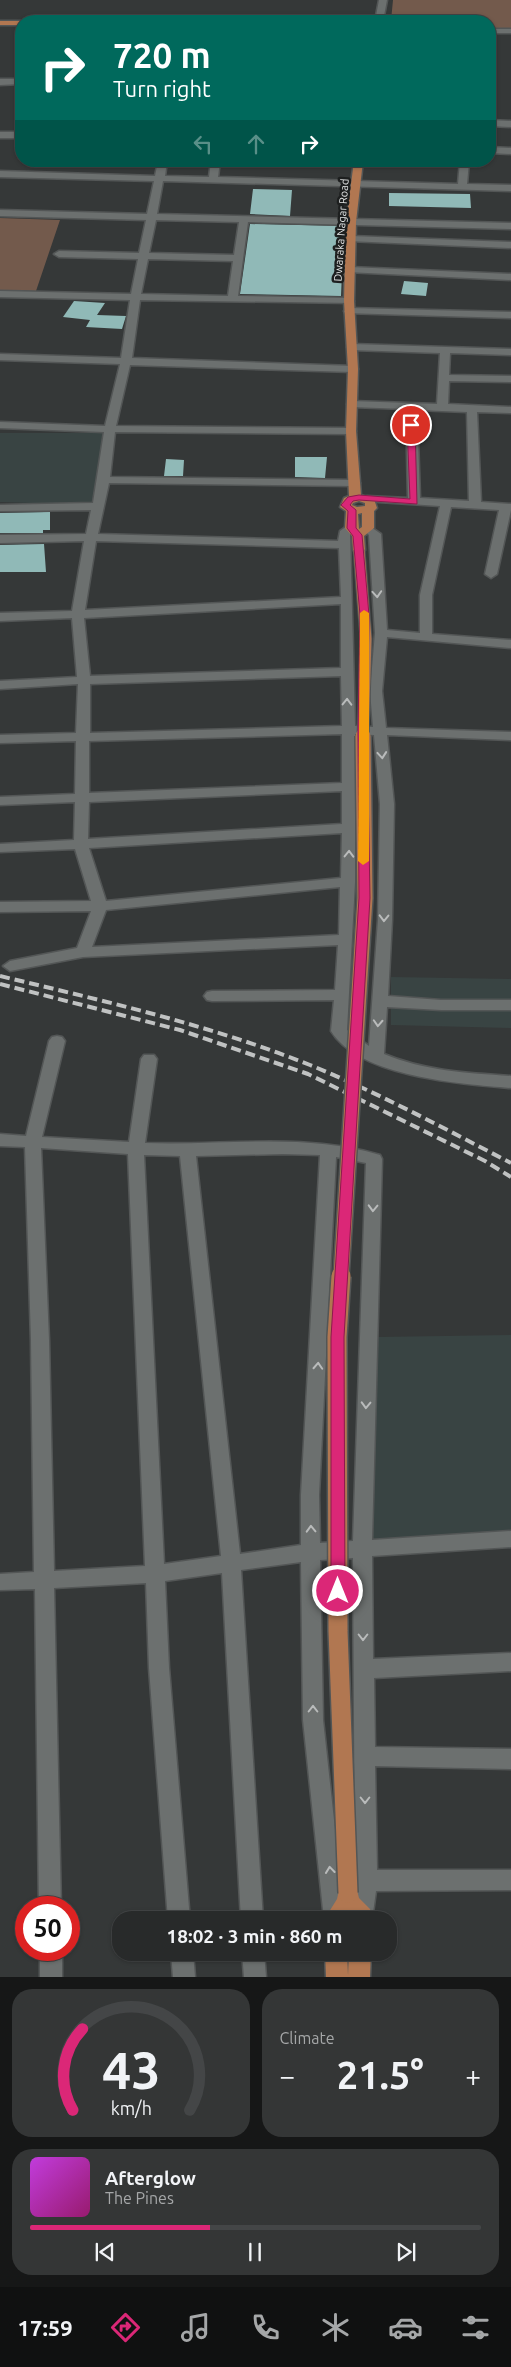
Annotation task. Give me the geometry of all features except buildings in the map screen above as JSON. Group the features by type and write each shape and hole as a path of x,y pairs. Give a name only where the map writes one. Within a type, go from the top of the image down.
{"main road":[{"path":"0,22 15,23"},
{"name":"Dwaraka Nagar Road","path":"352,510 346,507 346,502 355,498 351,431 353,369 349,310 351,222 358,167"},
{"path":"355,498 369,505"},
{"path":"348,1911 338,1630 337,1337 365,898 362,730 366,639 359,530 352,510 369,505"},
{"path":"359,530 369,505"},
{"path":"336,1961 337,1977"},
{"path":"359,1977 360,1961"}],"street":[{"path":"380,15 383,0"},
{"path":"496,31 511,32"},
{"path":"0,82 15,82"},
{"path":"496,123 511,124"},
{"path":"0,135 15,135"},
{"path":"496,150 511,151"},
{"path":"83,952 100,906 80,844 84,680 78,614 84,571 104,480 110,429 126,361 135,297 150,217 162,167"},
{"path":"213,180 215,167"},
{"path":"462,187 464,167"},
{"path":"0,174 511,188"},
{"path":"0,213 511,226"},
{"path":"233,299 244,220"},
{"path":"351,239 511,245"},
{"path":"59,254 239,258"},
{"path":"350,270 511,277"},
{"path":"0,294 233,299 511,322"},
{"path":"349,310 511,315"},
{"path":"352,347 511,352"},
{"path":"442,406 445,350"},
{"path":"0,357 353,369"},
{"path":"444,378 511,379"},
{"path":"352,404 511,410"},
{"path":"411,406 414,502"},
{"path":"472,409 475,505"},
{"path":"0,425 110,429 351,431"},
{"path":"104,480 354,483"},
{"path":"369,505 414,502 445,507 475,505 508,510"},
{"path":"369,505 508,510"},
{"path":"0,508 98,506"},
{"path":"426,637 426,595 445,507"},
{"path":"491,574 508,510"},
{"path":"382,1061 379,1001 385,920 387,804 376,691 381,633 375,534 359,530 344,533 347,600 346,730 349,828 346,940 339,1031 343,1036 382,1061 440,1077 511,1082"},
{"path":"0,539 91,537 345,545"},
{"path":"0,617 234,608 347,600"},
{"path":"381,633 511,644"},
{"path":"0,685 84,680 347,672"},
{"path":"0,739 346,730 511,736"},
{"path":"0,801 82,796 349,788"},
{"path":"0,848 349,828"},
{"path":"0,908 100,906 348,882"},
{"path":"10,966 83,952 346,940"},
{"path":"212,996 341,995"},
{"path":"379,1001 511,1005"},
{"path":"50,1896 40,1340 33,1142 57,1041"},
{"path":"149,1059 136,1148 159,1668 178,1911"},
{"path":"0,1140 188,1150 328,1150 361,1154 374,1159 362,1548 366,1881 349,1911"},
{"path":"188,1150 231,1563 251,1911"},
{"path":"328,1150 325,1240 310,1494 313,1720 348,1911"},
{"path":"0,1582 156,1574 312,1552 511,1539"},
{"path":"363,1669 511,1662"},
{"path":"365,1756 511,1759"},
{"path":"366,1881 511,1880"},
{"path":"51,1961 51,1977"},
{"path":"183,1961 184,1977"},
{"path":"254,1961 255,1977"}],"shaded area":[{"path":"393,0 511,0 511,29 496,29 496,15 392,15"},
{"path":"0,218 60,220 36,291 0,290"},
{"path":"0,433 103,433 94,505 0,502"},
{"path":"391,977 511,979 511,1028 391,1025"},
{"path":"511,1335 511,1533 369,1541 378,1337"}],"railway":[{"path":"0,976 156,1015 272,1051 361,1087 511,1163"},
{"path":"0,984 180,1030 308,1074 485,1161 511,1177"}],"slow traffic":[{"path":"363,861 364,775 362,730 366,639 364,613"}],"route":[{"path":"338,1591 337,1337 365,898 363,881 364,775 362,730 366,639 365,615 358,535 351,528 352,510 345,505 348,500 359,498 414,502 411,425"}]}
